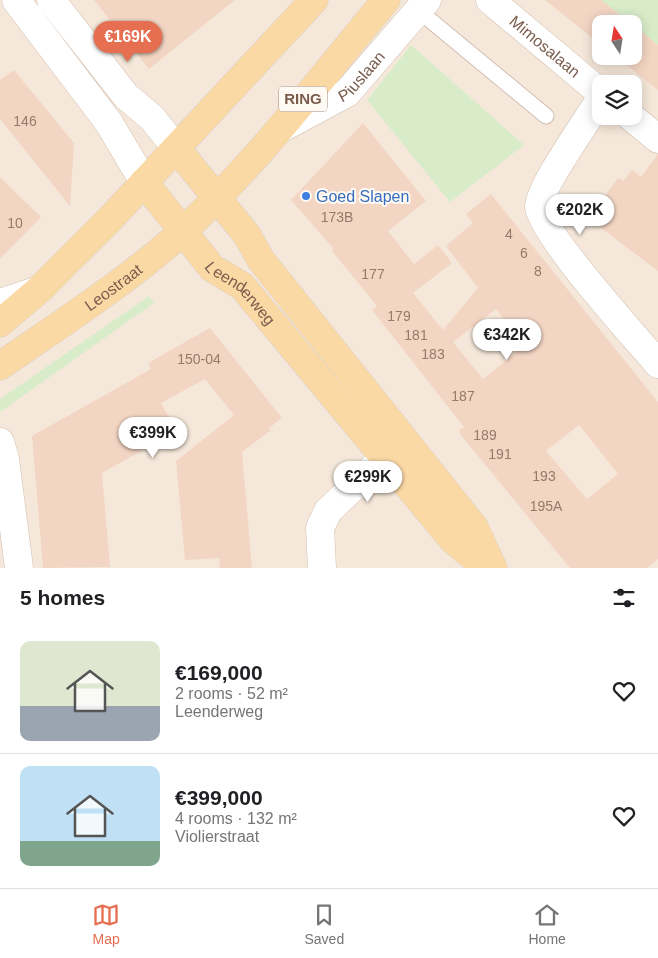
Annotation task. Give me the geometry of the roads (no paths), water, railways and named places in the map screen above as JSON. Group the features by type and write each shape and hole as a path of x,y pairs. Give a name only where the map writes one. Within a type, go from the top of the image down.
{"main road":[{"path":"0,323 38,290 111,218 314,0"},
{"name":"Piuslaan","path":"217,197 386,0"},
{"name":"Leenderweg","path":"176,148 247,235 261,260 474,527 494,568"},
{"name":"Leenderweg","path":"144,182 212,268 242,286 453,540 487,568"},
{"name":"Leostraat","path":"0,366 124,277 182,232 217,197"}],"street":[{"name":"Leenderweg","path":"16,0 109,123 144,182"},
{"name":"Leenderweg","path":"51,0 126,96 152,118 176,148"},
{"name":"Mimosalaan","path":"490,0 592,85"},
{"name":"Piuslaan","path":"276,130 347,93 422,5"},
{"path":"592,112 545,188 539,206 544,221 561,247 658,364"},
{"path":"641,125 658,139"},
{"path":"0,303 38,290"},
{"path":"0,442 5,459 19,568"},
{"path":"322,568 320,528 328,511 385,457"}],"lane":[{"path":"422,5 546,116"}],"place":[{"name":"Goed Slapen","path":"306,196"}]}
